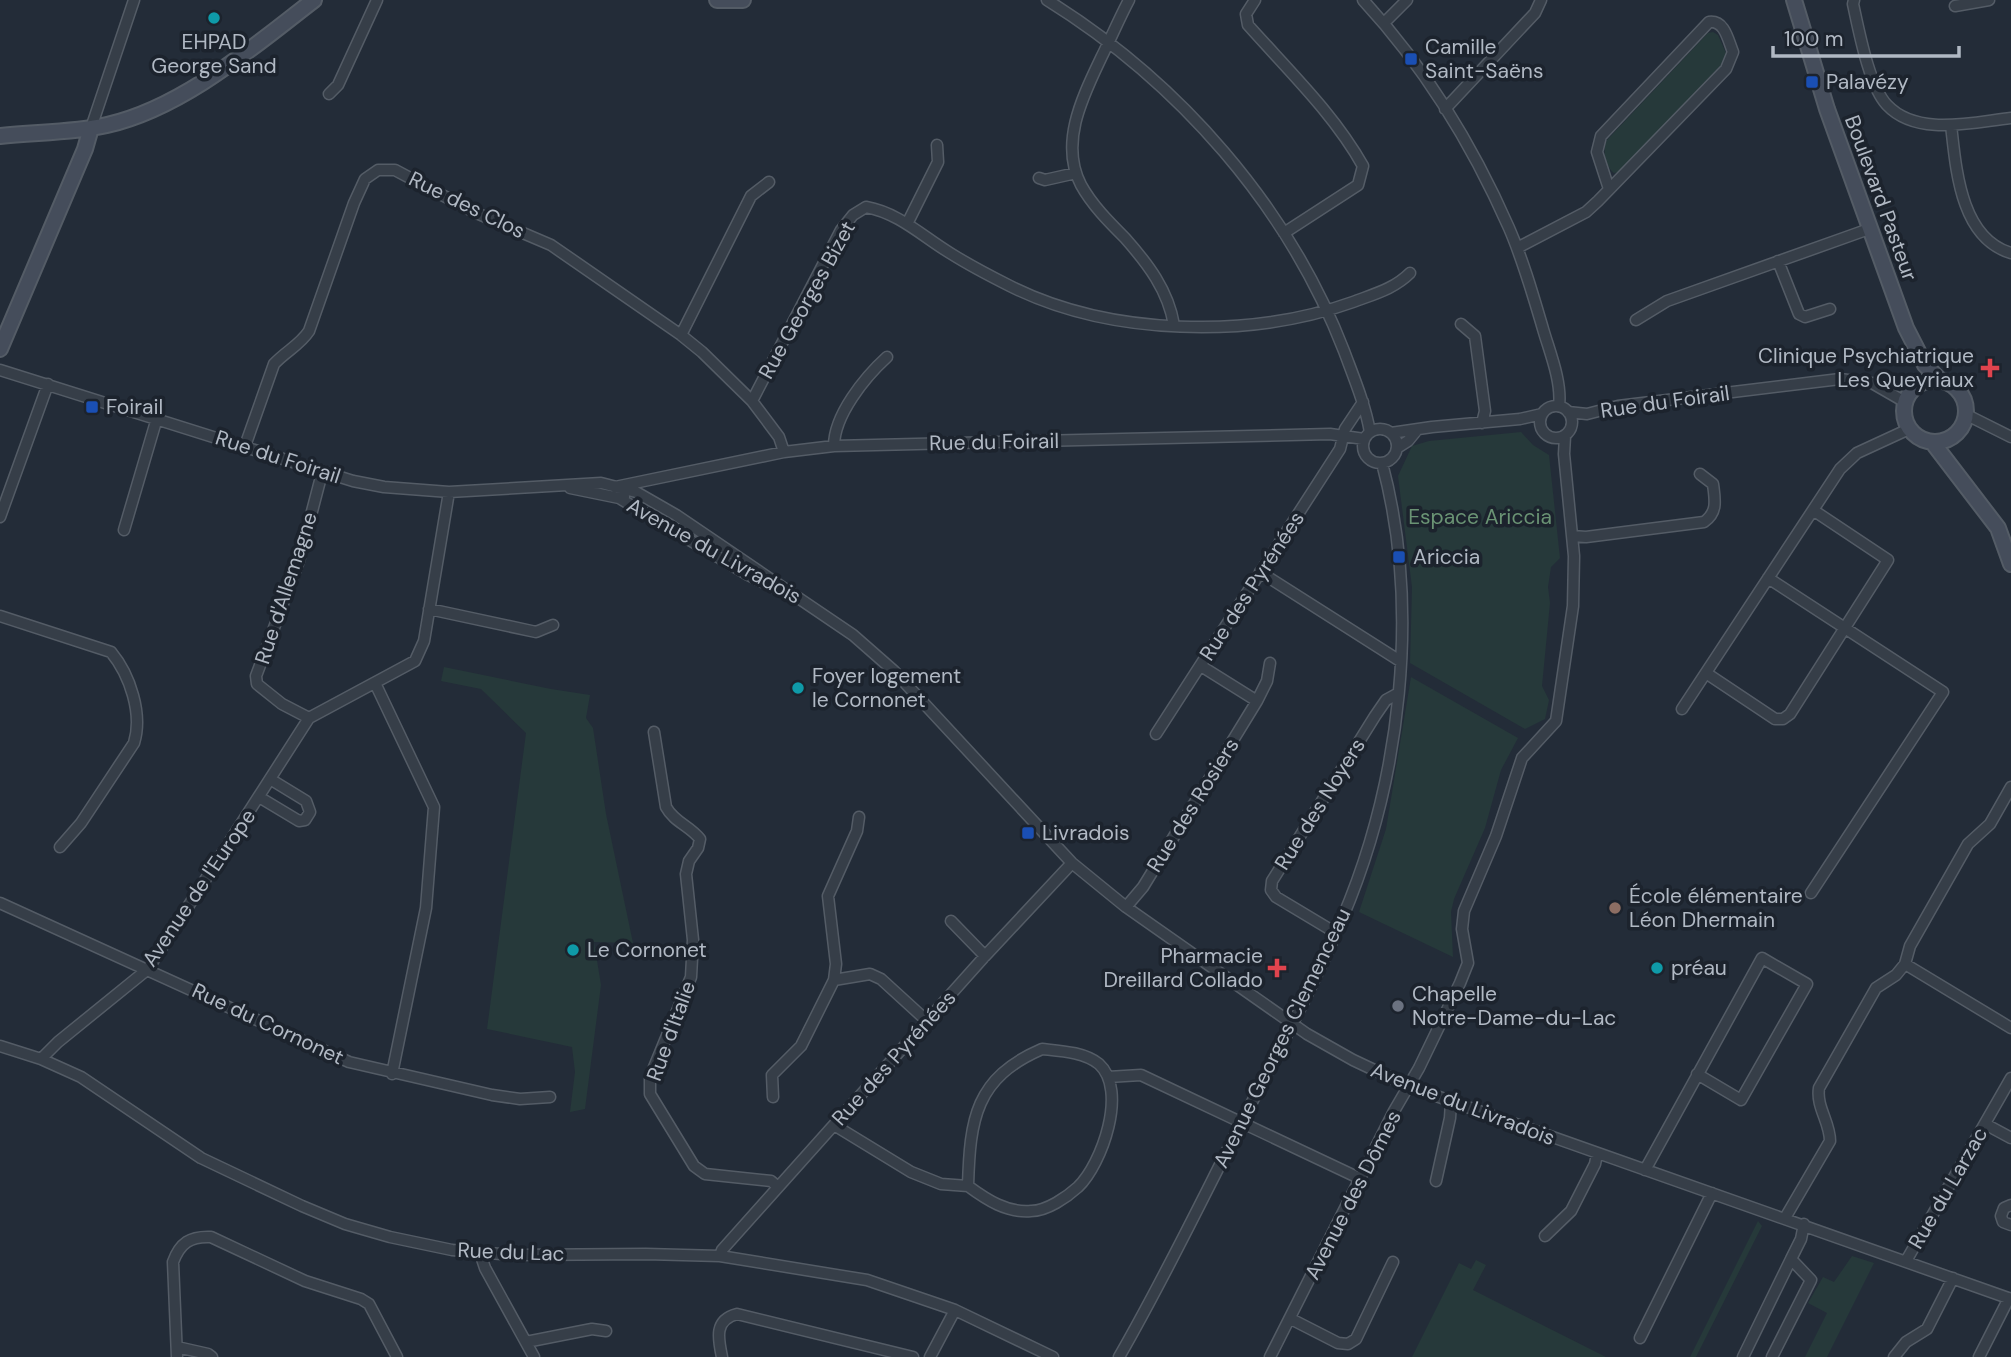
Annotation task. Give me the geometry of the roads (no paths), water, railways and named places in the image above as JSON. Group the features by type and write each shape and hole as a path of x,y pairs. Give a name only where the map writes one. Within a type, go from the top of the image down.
{"main road":[{"path":"0,136 91,128 146,111 190,90 241,56 314,0"},
{"path":"717,0 743,0"},
{"name":"Boulevard Pasteur","path":"1794,0 1827,108 1906,328 1925,365 1941,381"},
{"path":"0,349 91,128"},
{"name":"Boulevard Pasteur","path":"1906,328 1919,385"},
{"path":"1933,443 1953,437 1964,423 1962,397 1956,389 1941,381 1926,382 1908,395 1903,411 1909,429 1915,436 1933,443 1998,528 2011,564"},
{"path":"1953,437 1961,481"}],"street":[{"path":"91,128 134,0"},
{"path":"330,94 338,85 377,0"},
{"path":"1047,0 1109,41 1171,96 1205,131 1252,188 1284,233 1328,311 1363,402 1367,435 1364,453"},
{"path":"1129,0 1085,93 1074,125 1072,148 1081,185 1097,209 1136,250 1162,287 1171,305 1174,325"},
{"path":"1255,0 1246,15 1248,26 1321,108 1363,166 1358,185 1284,233"},
{"path":"1363,0 1384,23 1445,109 1473,156 1517,248 1564,409 1572,427 1565,436 1555,439 1520,419"},
{"path":"1384,23 1407,0"},
{"path":"1445,109 1535,13 1541,0"},
{"path":"1854,0 1866,59 1886,105 1904,117 1930,124 1951,125 2011,118"},
{"path":"1955,6 1989,0"},
{"path":"1517,248 1586,212 1609,189 1726,69 1733,52 1722,25 1716,21 1709,22 1601,136 1597,152 1609,189"},
{"path":"1951,125 1958,186 1966,207 1993,244 2011,253"},
{"path":"907,223 938,162 937,145"},
{"name":"Rue des Clos","path":"245,446 274,363 300,344 309,331 365,179 378,170 394,170 474,212 551,245 681,335 752,401 779,437 784,452"},
{"path":"1039,178 1045,180 1076,173"},
{"path":"681,335 751,196 769,183"},
{"name":"Rue Georges Bizet","path":"752,401 841,230 853,215 866,207 881,210 907,223 950,253 1013,287 1065,307 1127,321 1174,325 1255,325 1328,311 1400,283 1410,273"},
{"path":"1636,320 1667,301 1869,229"},
{"path":"1778,261 1799,314 1805,317 1830,309"},
{"path":"1461,324 1475,336 1485,411 1482,423"},
{"path":"834,446 834,432 840,418 873,369 887,357"},
{"name":"Rue du Foirail","path":"0,370 245,446 322,473 384,487 449,492 601,483 615,487 648,478 784,452 834,446 1367,435"},
{"name":"Rue du Foirail","path":"1572,427 1587,414 1618,406 1840,379 1872,383 1905,401"},
{"path":"0,517 48,384"},
{"path":"1363,402 1342,436 1371,461 1382,463 1392,458 1396,448 1391,433"},
{"path":"1367,435 1381,429 1391,433 1520,419 1542,414 1553,406 1564,409"},
{"name":"Rue du Foirail","path":"1564,409 1587,414"},
{"path":"1542,414 1539,422 1542,431"},
{"path":"1965,414 2011,437"},
{"path":"124,530 157,418"},
{"path":"1682,709 1848,460 1857,453 1909,429"},
{"path":"1396,448 1408,441 1417,430"},
{"name":"Rue des Pyrénées","path":"1156,734 1340,449 1342,436"},
{"name":"Avenue des Dômes","path":"1270,1357 1419,1068 1466,969 1462,929 1464,911 1496,836 1517,769 1528,751 1556,721 1573,606 1572,536 1563,454 1565,436"},
{"name":"Avenue Georges Clemenceau","path":"1119,1357 1176,1253 1336,933 1359,875 1375,823 1388,765 1400,661 1399,557 1389,488 1382,463"},
{"name":"Rue d'Allemagne","path":"309,718 282,704 257,684 256,676 299,561 322,473"},
{"path":"1572,536 1586,537 1704,522 1714,511 1715,503 1713,484 1700,474"},
{"path":"619,498 636,492 648,478"},
{"name":"Rue du Foirail","path":"565,487 619,498"},
{"name":"Avenue du Livradois","path":"615,487 636,492 676,515 853,635 894,671 1072,863 1126,907 1292,1023 1353,1060 1408,1086 1451,1102 2010,1298"},
{"path":"309,718 415,661 421,653 449,492"},
{"name":"Avenue du Livradois","path":"619,498 748,575 808,604"},
{"path":"1706,673 1775,719 1783,719 1790,714 1888,560 1813,510"},
{"path":"1260,572 1400,661"},
{"path":"1768,578 1943,692 1811,893"},
{"path":"429,609 536,632 553,625"},
{"path":"0,616 111,652 117,660 138,713 139,729 134,743 81,823 60,847"},
{"name":"Rue des Rosiers","path":"1126,907 1143,887 1257,701 1267,681 1270,663"},
{"path":"1201,666 1257,701"},
{"path":"375,683 434,807 426,908 392,1074"},
{"name":"Rue des Noyers","path":"1336,933 1276,897 1271,890 1272,881 1375,716 1386,701 1397,694"},
{"name":"Avenue de l'Europe","path":"41,1059 148,969 309,718"},
{"name":"Rue d'Italie","path":"654,732 666,807 671,817 694,831 700,839 686,874 692,940 691,977 650,1077 650,1094 694,1166 705,1174 771,1181 777,1186"},
{"name":"Avenue de l'Europe","path":"259,797 299,821 305,820 310,813 306,802 271,779"},
{"path":"1785,1218 1830,1141 1830,1131 1817,1098 1819,1088 1876,988 1896,975 1905,964 1910,946 1968,844 1990,824 2011,787"},
{"path":"773,1097 772,1075 801,1046 834,979 828,897 857,831 859,817"},
{"name":"Rue des Pyrénées","path":"720,1256 722,1250 777,1186 1072,863"},
{"name":"Rue du Cornonet","path":"0,903 349,1062 392,1074 502,1097 550,1097"},
{"path":"951,921 985,956"},
{"path":"1645,1170 1697,1074 1762,958 1807,984 1741,1100 1697,1074"},
{"path":"1905,964 2011,1028"},
{"path":"834,979 870,974 881,979 927,1021"},
{"name":"Rue du Lac","path":"0,1046 41,1059 81,1077 201,1158 345,1224 401,1240 452,1250 480,1253 720,1256 866,1280 955,1310 1053,1357"},
{"path":"834,1125 911,1172 941,1184 968,1186 1001,1207 1035,1212 1059,1200 1079,1185 1099,1155 1113,1099 1108,1077 1098,1064 1076,1053 1042,1049 1012,1066 996,1080 980,1102 970,1140 968,1186"},
{"path":"1108,1077 1141,1075 1361,1179"},
{"name":"Rue du Larzac","path":"1906,1261 2011,1078"},
{"path":"1436,1181 1451,1102"},
{"path":"1985,1124 2011,1138"},
{"path":"1545,1236 1571,1211 1595,1164 1597,1154"},
{"path":"1640,1338 1712,1193"},
{"path":"2011,1205 2004,1208 2001,1216 2003,1222 2011,1225"},
{"path":"1743,1357 1801,1239 1804,1224"},
{"path":"212,1357 208,1353 177,1352 173,1262 178,1249 187,1240 199,1236 211,1237 304,1281 361,1298 369,1304 397,1357"},
{"path":"480,1253 485,1268 534,1357"},
{"path":"1772,1357 1811,1280 1791,1259"},
{"path":"1291,1319 1338,1343 1348,1345 1356,1339 1393,1262"},
{"path":"1894,1357 1906,1342 1927,1329 1953,1278"},
{"path":"1979,1357 2010,1298"},
{"path":"930,1357 955,1310"},
{"path":"722,1357 718,1335 720,1325 727,1317 737,1314 913,1357"},
{"path":"526,1342 592,1329 606,1331"}],"place":[{"name":"EHPAD George Sand","path":"214,18"},
{"name":"Camille Saint-Saëns","path":"1411,59"},
{"name":"Palavézy","path":"1812,82"},
{"name":"Clinique Psychiatrique Les Queyriaux","path":"1990,368"},
{"name":"Foirail","path":"92,407"},
{"name":"Ariccia","path":"1399,557"},
{"name":"Foyer logement le Cornonet","path":"798,688"},
{"name":"Livradois","path":"1028,833"},
{"name":"École élémentaire Léon Dhermain","path":"1615,908"},
{"name":"Le Cornonet","path":"573,950"},
{"name":"Pharmacie Dreillard Collado","path":"1277,968"},
{"name":"préau","path":"1657,968"},
{"name":"Chapelle Notre-Dame-du-Lac","path":"1398,1006"}],"park label":[{"name":"Espace Ariccia","path":"1480,517"}]}
